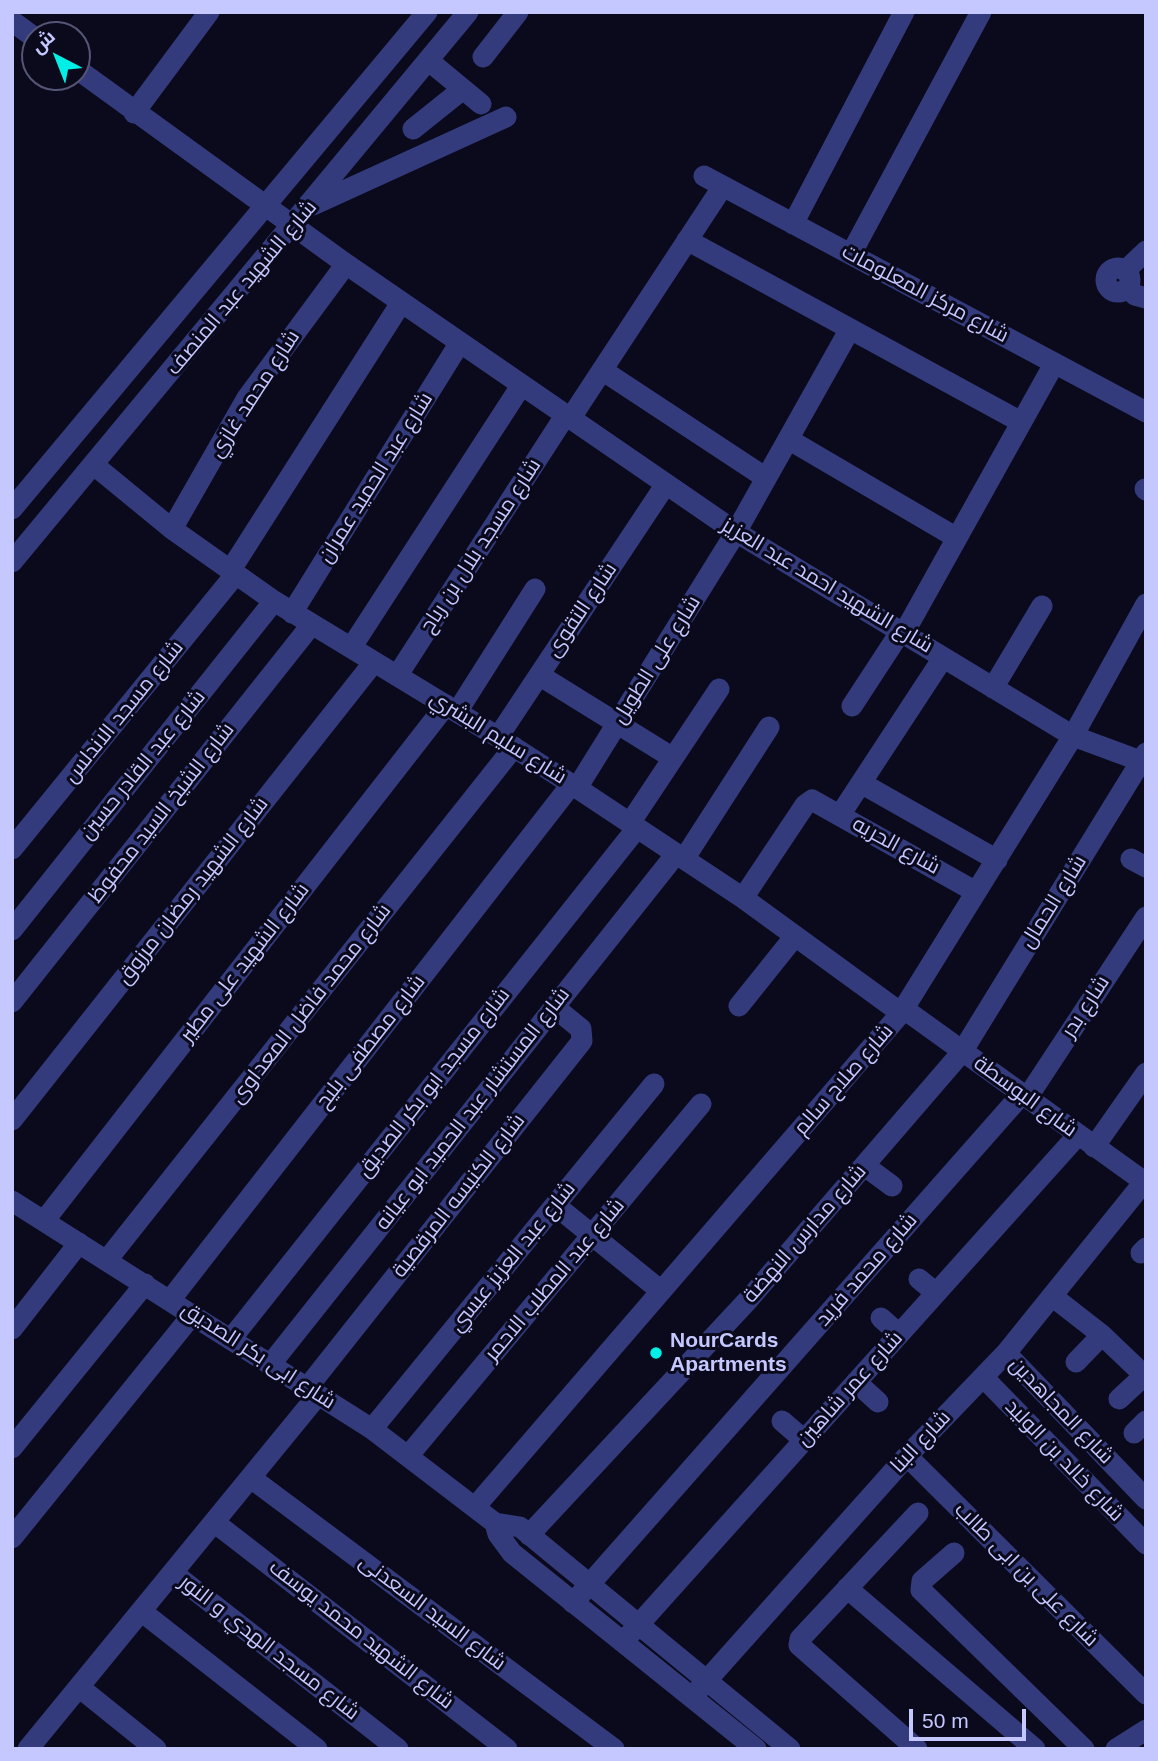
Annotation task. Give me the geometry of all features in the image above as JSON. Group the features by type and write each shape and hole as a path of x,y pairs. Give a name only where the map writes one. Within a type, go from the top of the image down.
{"street":[{"path":"134,113 209,12"},
{"name":"شارع الشهيد عبد المنصف","path":"12,509 427,12"},
{"name":"شارع الشهيد عبد المنصف","path":"12,562 293,227 468,12"},
{"path":"483,57 518,12"},
{"path":"793,224 904,12"},
{"path":"850,254 981,12"},
{"path":"429,61 481,104"},
{"name":"شارع الشهيد احمد عبد العزيز","path":"91,80 459,344 736,532 1073,736 1144,759"},
{"path":"413,129 463,89"},
{"path":"309,207 506,117"},
{"name":"شارع مركز المعلومات","path":"704,176 1146,412"},
{"name":"شارع مسجد بلال بن رباح","path":"397,676 723,186"},
{"path":"688,240 1021,422"},
{"path":"1133,285 1146,251"},
{"name":"شارع محمد غازي","path":"172,529 247,398 346,264"},
{"name":"شارع مسجد الاندلس","path":"12,849 233,573 401,303"},
{"name":"شارع على الطويل","path":"574,786 618,724 736,532 850,329"},
{"name":"شارع عبد الحميد عمران","path":"283,607 459,344"},
{"path":"852,706 902,632 1054,363"},
{"path":"602,370 766,478"},
{"path":"351,648 521,386"},
{"path":"788,439 957,538"},
{"name":"شارع سليم البشري","path":"94,465 172,529 283,607 574,786 743,898 903,1011"},
{"name":"شارع التقوى","path":"506,742 539,675 666,484"},
{"name":"شارع الشهيد على مطير","path":"44,1221 451,708 535,589"},
{"name":"شارع صلاح سالم","path":"475,1507 903,1011 1073,736 1146,604"},
{"path":"993,688 1042,606"},
{"name":"شارع عبد القادر حسين","path":"12,930 283,607"},
{"name":"شارع الشيخ السيد محفوظ","path":"12,1002 312,624"},
{"path":"840,815 943,658"},
{"name":"شارع الشهيد رمضان مرزوق","path":"12,1120 374,662"},
{"path":"539,675 673,758"},
{"name":"شارع مسجد ابو بكر الصديق","path":"231,1339 633,825 719,689"},
{"name":"شارع المستشار عبد الحميد ابو عيانه","path":"270,1365 554,1007 680,856 769,727"},
{"name":"شارع محمد فاضل المعداوى","path":"107,1260 506,742"},
{"name":"شارع الحمال","path":"962,1052 1144,759"},
{"path":"861,783 997,860"},
{"name":"شارع مصطفى بليح","path":"171,1299 574,786"},
{"name":"شارع الحريه","path":"743,898 805,805 815,801 976,892"},
{"name":"شارع بدر","path":"1025,1096 1146,917"},
{"path":"739,1006 794,936"},
{"name":"شارع الكنيسه المرقصية","path":"28,1749 251,1478 312,1392 582,1041 581,1029 554,1007"},
{"name":"شارع البوسطة","path":"903,1011 1145,1182"},
{"name":"شارع مدارس النهضة","path":"530,1535 749,1298 962,1052"},
{"name":"شارع عمر شاهين","path":"622,1643 936,1293 1086,1141 1146,1073"},
{"name":"شارع عبد العزيز عيسي","path":"372,1429 654,1084"},
{"name":"شارع محمد فريد","path":"573,1603 1025,1096"},
{"name":"شارع عبد المطلب الاحمر","path":"409,1455 701,1104"},
{"path":"865,1166 892,1186"},
{"name":"شارع البنا","path":"692,1697 907,1456 1006,1353 1145,1182"},
{"path":"555,1205 661,1292"},
{"name":"شارع ابى بكر الصديق","path":"16,1212 44,1221 171,1299 372,1429 495,1522 508,1523 530,1535 790,1749"},
{"path":"12,1329 79,1243"},
{"path":"919,1279 936,1293"},
{"path":"12,1448 145,1284"},
{"path":"1052,1296 1102,1335 1145,1376 1119,1399"},
{"path":"12,1538 193,1314"},
{"path":"881,1318 899,1334"},
{"path":"1076,1362 1102,1335"},
{"name":"شارع المجاهدين","path":"1006,1353 1146,1499"},
{"name":"شارع خالد بن الوليد","path":"983,1377 1146,1544"},
{"path":"856,1382 878,1402"},
{"path":"782,1421 804,1440"},
{"name":"شارع على بن ابى طالب","path":"907,1456 1146,1694"},
{"name":"شارع السيد السعدنى","path":"251,1478 614,1749"},
{"path":"917,1749 800,1648 800,1639 918,1513"},
{"name":"شارع الشهيد محمد يوسف","path":"214,1522 507,1749"},
{"name":"شارع ابى بكر الصديق","path":"495,1522 503,1545 756,1749"},
{"path":"954,1553 922,1581 921,1590 1084,1749"},
{"name":"شارع مسجد الهدي و النور","path":"173,1573 398,1749"},
{"path":"848,1588 1035,1749"},
{"path":"141,1611 317,1749"},
{"path":"79,1687 144,1745"}],"place":[{"name":"NourCards Apartments","path":"656,1353"}]}
